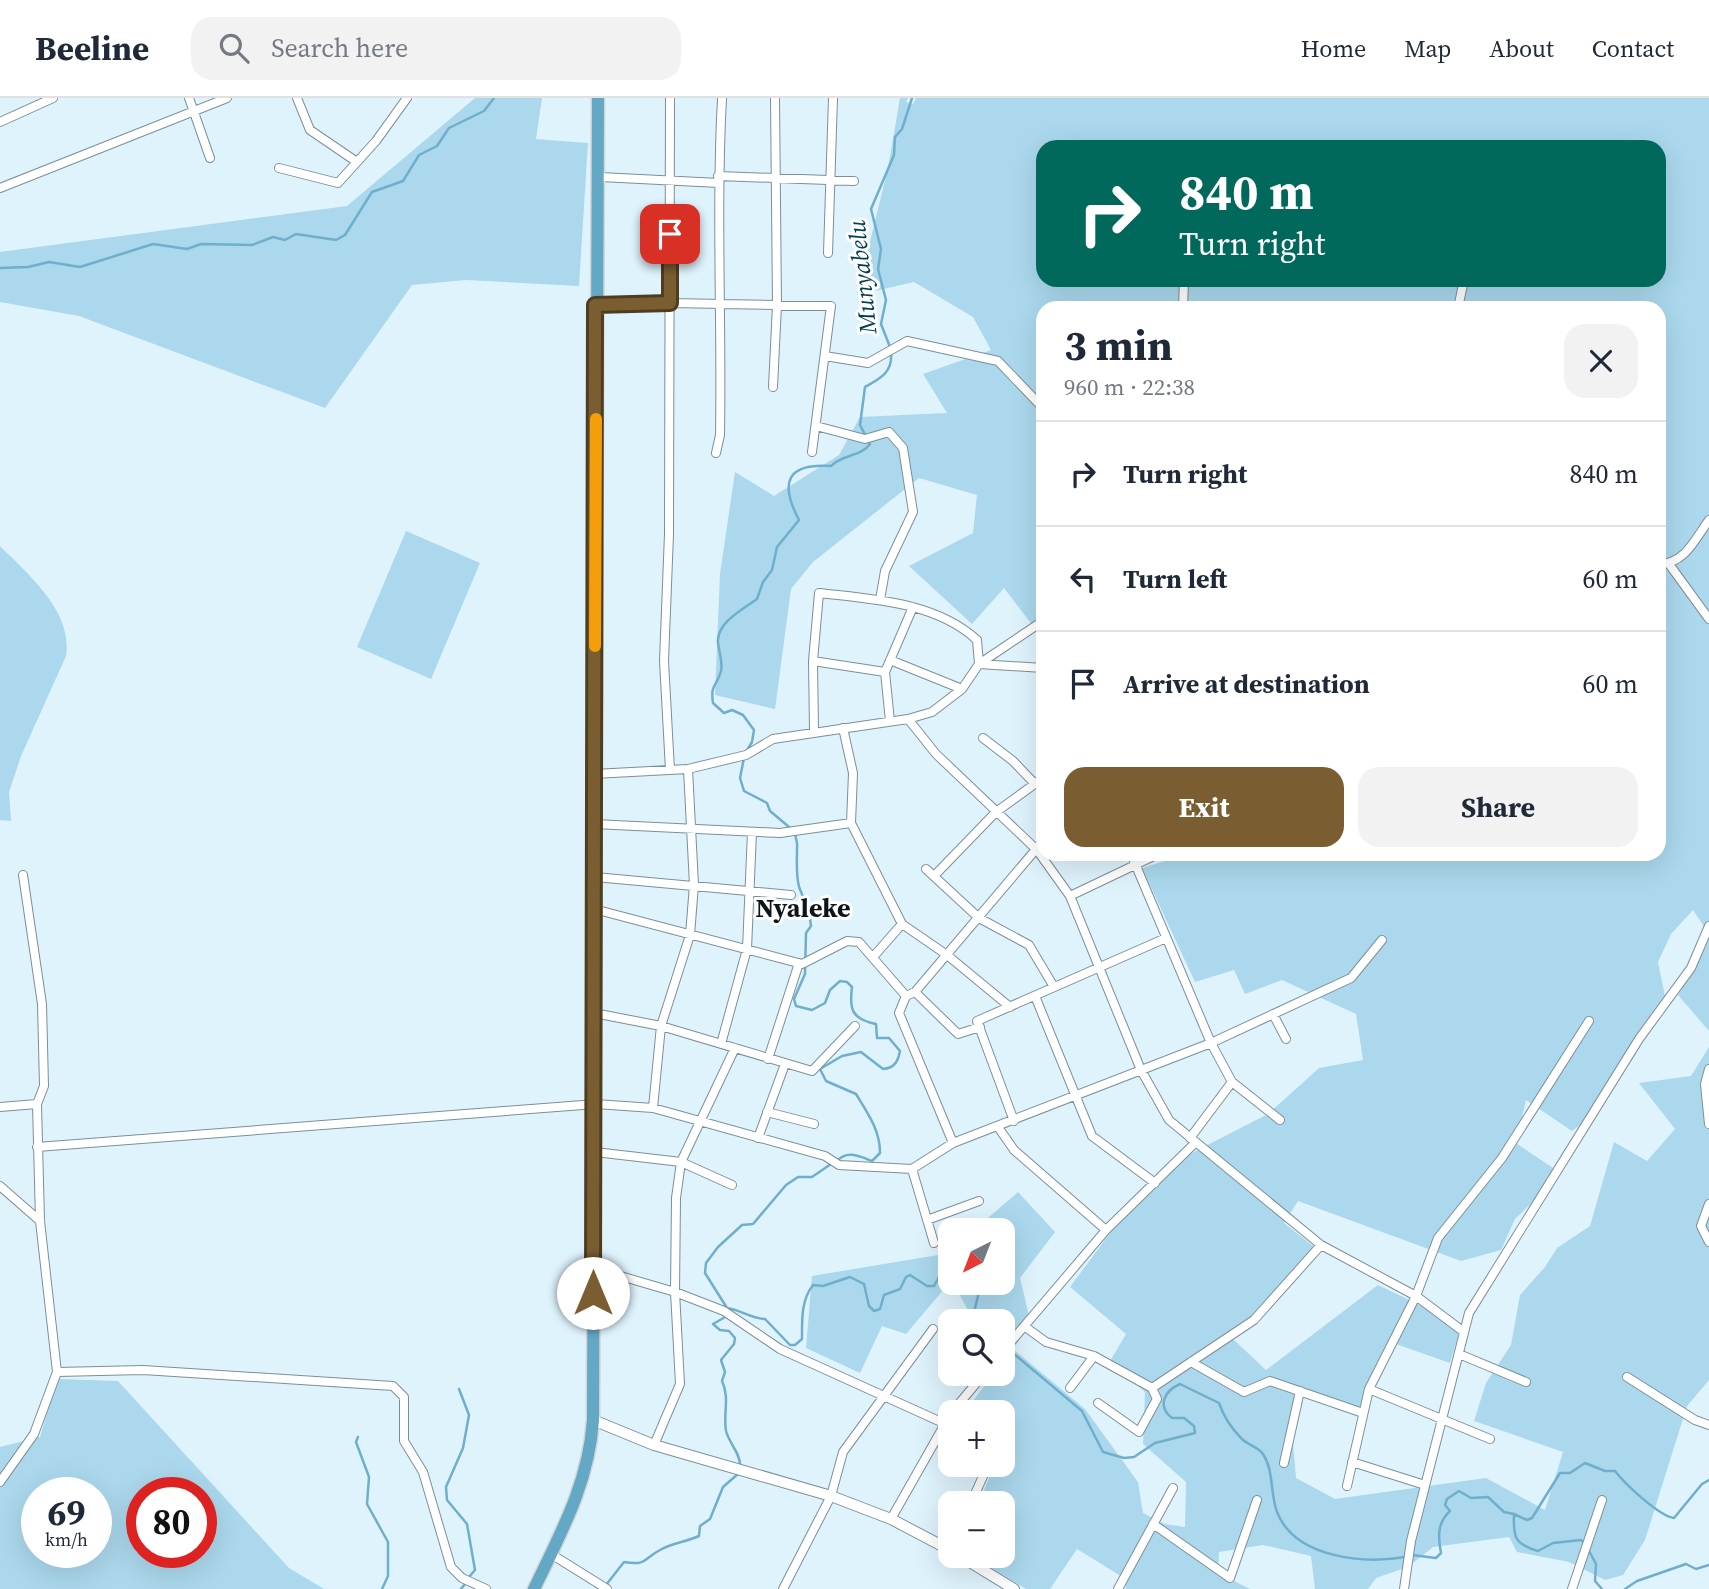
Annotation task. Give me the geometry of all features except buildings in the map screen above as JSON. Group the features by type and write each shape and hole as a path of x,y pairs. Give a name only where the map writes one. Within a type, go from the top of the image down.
{"highway":[{"path":"534,1589 581,1489 590,1455 593,1420 596,1104 593,774 595,305 600,177 598,98"}],"street":[{"path":"0,132 2,122 53,98"},
{"path":"189,98 210,158"},
{"path":"0,188 226,98"},
{"path":"297,98 310,130 357,162"},
{"path":"279,168 338,183 407,98"},
{"path":"670,98 668,611 664,661 670,770"},
{"path":"716,453 720,435 723,304 718,179 722,98"},
{"path":"773,387 778,178 775,98"},
{"path":"828,253 833,98"},
{"path":"600,177 668,181 778,178 854,181"},
{"path":"595,305 670,303 831,306 813,452"},
{"path":"825,356 868,363 906,341 998,361 1036,401"},
{"path":"816,426 867,438 889,432 903,447 913,512 885,571 880,600"},
{"path":"1666,564 1682,558 1709,520"},
{"path":"1670,564 1709,619"},
{"path":"814,731 813,661 819,593 913,607 961,625 976,640 979,664"},
{"path":"890,721 885,672 913,607"},
{"path":"593,774 688,769 746,755 773,739 908,719 932,712 962,689 979,664 1036,626"},
{"path":"890,660 962,689"},
{"path":"813,661 885,672"},
{"path":"979,664 1036,668"},
{"path":"908,719 936,754 1036,849"},
{"path":"843,728 853,773 851,823 902,924 947,955 1010,1007"},
{"path":"934,876 996,812 1035,784 1013,761 983,738"},
{"path":"653,1108 661,1026 690,935 694,885 688,769"},
{"path":"594,824 780,833 851,823"},
{"path":"721,1044 747,949 752,832"},
{"path":"953,1143 899,1013 906,996 915,992 1036,851"},
{"path":"1045,861 1070,896 1101,966 1141,1070 1169,1120 1321,1245 1416,1296 1464,1332"},
{"path":"1133,861 1211,1043 1233,1083 1280,1120"},
{"path":"1070,896 1141,861"},
{"path":"926,869 979,918 1029,946 1054,988"},
{"path":"0,1482 34,1434 57,1372 40,1221 37,1147 37,1104 44,1086 43,1004 23,875"},
{"path":"595,877 791,895"},
{"path":"594,909 803,963 848,942 859,942 906,996"},
{"path":"873,957 902,924"},
{"path":"1404,1589 1425,1485 1469,1313 1639,1039 1690,968 1709,926"},
{"path":"1014,1121 977,1021 1166,938"},
{"path":"37,1147 596,1104 653,1108 831,1160 839,1165 912,1168 953,1143 1211,1043 1351,978 1382,940"},
{"path":"768,1059 803,963"},
{"path":"915,992 958,1034 980,1027"},
{"path":"1035,996 1073,1096 1092,1136 1155,1183"},
{"path":"594,1013 661,1026 812,1071 855,1026"},
{"path":"1273,1014 1286,1039"},
{"path":"1347,1486 1369,1389 1416,1296 1438,1238 1502,1158 1589,1021"},
{"path":"654,1445 680,1384 675,1292 676,1198 681,1162 735,1048"},
{"path":"758,1138 785,1064"},
{"path":"1709,1069 1705,1084 1709,1124"},
{"path":"1015,1337 1106,1230 1155,1183 1193,1140 1233,1083"},
{"path":"0,1107 37,1104"},
{"path":"768,1112 814,1125"},
{"path":"998,1127 1014,1150 1106,1230"},
{"path":"594,1152 681,1162 732,1185"},
{"path":"912,1168 934,1243"},
{"path":"0,1186 40,1221"},
{"path":"927,1220 979,1201"},
{"path":"1709,1204 1701,1226 1709,1242"},
{"path":"1152,1388 1254,1320 1321,1245"},
{"path":"593,1268 675,1292 727,1313 780,1349 938,1420"},
{"path":"1024,1326 1046,1342 1094,1356 1152,1388 1157,1399 1139,1432 1098,1403"},
{"path":"783,1589 831,1496 843,1452 933,1329"},
{"path":"1459,1354 1527,1382"},
{"path":"1070,1388 1094,1356"},
{"path":"1191,1362 1244,1392 1270,1381 1363,1413"},
{"path":"57,1372 143,1370 393,1386 404,1397 404,1441 423,1472 450,1567 462,1578 486,1589"},
{"path":"1627,1377 1709,1425"},
{"path":"962,1400 974,1386"},
{"path":"1369,1389 1490,1439"},
{"path":"1284,1463 1300,1391"},
{"path":"593,1420 654,1445 831,1496 891,1519 938,1543"},
{"path":"891,1519 938,1439"},
{"path":"1352,1462 1425,1485"},
{"path":"1118,1589 1173,1489"},
{"path":"1153,1524 1230,1578 1257,1500"},
{"path":"1572,1589 1602,1500"},
{"path":"551,1554 607,1589"},
{"path":"980,1568 1014,1589"}],"shaded area":[{"path":"475,98 542,98 536,139 588,143 579,286 466,280 412,285 325,408 79,316 0,302 0,252 347,206"},
{"path":"900,98 908,98 906,102 913,104 916,98 1709,98 1709,934 1693,910 1671,934 1658,962 1665,996 1634,1039 1624,1069 1591,1117 1572,1131 1526,1100 1516,1143 1556,1170 1543,1192 1515,1219 1501,1250 1461,1261 1298,1201 1284,1223 1317,1249 1232,1338 1266,1370 1378,1285 1432,1311 1459,1333 1450,1363 1396,1344 1356,1413 1297,1393 1293,1443 1296,1478 1335,1499 1486,1478 1545,1510 1563,1452 1474,1421 1486,1383 1511,1345 1520,1295 1545,1267 1557,1248 1590,1226 1614,1142 1647,1161 1675,1129 1639,1083 1691,1076 1709,1047 1709,1380 1687,1406 1645,1540 1623,1575 1605,1580 1569,1562 1517,1552 1509,1537 1433,1547 1408,1567 1376,1578 1368,1589 1315,1589 1311,1556 1263,1545 1219,1552 1218,1573 1250,1589 1126,1589 1124,1578 1077,1549 1050,1589 1026,1589 991,1568 1015,1568 1015,1491 984,1491 989,1477 1015,1477 1015,1400 974,1400 984,1386 1015,1386 1015,1351 1085,1409 1138,1482 1143,1513 1165,1524 1185,1527 1186,1482 1143,1444 1145,1392 1110,1361 1126,1334 1070,1287 1113,1229 1186,1156 1268,1114 1319,1068 1363,1060 1356,1014 1282,980 1245,994 1234,970 1195,982 1142,868 1165,861 1666,861 1666,301 1036,301 1036,630 1004,588 972,624 909,566 973,533 977,495 919,478 813,562 791,589 775,709 715,695 720,574 735,472 774,496 839,455 860,417 947,413 923,374 991,350 973,317 914,282 857,295 888,168"},
{"path":"406,531 480,563 431,679 357,647"},
{"path":"0,546 46,595 63,624 66,640 66,656 21,756 9,792 11,821 0,820"},
{"path":"1709,938 1709,1031 1678,995 1694,970"},
{"path":"1018,1192 1055,1232 1020,1278 1031,1324 1015,1346 1015,1309 967,1309 960,1295 1015,1295 1015,1218 988,1218"},
{"path":"938,1255 939,1295 906,1334 882,1326 860,1373 806,1348 812,1276"},
{"path":"57,1379 118,1381 206,1477 126,1477 126,1568 217,1568 217,1489 289,1568 324,1589 0,1589 0,1447 40,1437"}],"waterway":[{"path":"0,268 28,267 49,262 80,267 153,244 187,249 201,244 252,245 273,237 285,240 296,234 336,240 345,235 372,192 403,181 419,155 437,146 449,128 484,111 494,98"},
{"name":"Munyabelu","path":"890,347 881,324 886,300 878,269 881,249 871,209 894,155 895,137 902,129 912,98"},
{"name":"Munyabelu","path":"746,752 752,742 754,730 743,715 732,710 724,713 713,703 713,688 721,668 718,643 721,629 732,617 757,599 763,582 772,570 777,547 799,520 789,495 791,478 805,468 831,466 840,459 862,451 870,444 860,425 865,387 887,370 891,353"},
{"name":"Munyabelu","path":"744,758 740,778 744,791 767,803 770,811 795,832 798,884 805,899 819,913 810,919 811,926 806,933 805,974 794,999 796,1006 812,1010 825,1003 830,990 840,981 847,982 852,987 851,1002 857,1016 876,1024 877,1038 889,1038 900,1051 895,1063 883,1069 861,1052 842,1056 820,1069 826,1081 856,1094 878,1137 880,1153 872,1161 849,1155 837,1161"},
{"name":"Munyabelu","path":"740,1466 739,1457 726,1431 726,1393 722,1381 725,1372 721,1360 734,1344 735,1338 729,1331 720,1330 713,1324 727,1316 727,1308 705,1273 706,1263 718,1247 742,1225 753,1224 786,1185 798,1177 812,1177 831,1164"},
{"path":"727,1308 765,1319 790,1345 795,1345 802,1339 804,1304 813,1285 823,1286 850,1277 864,1284 869,1306 874,1311 880,1309 884,1295 900,1289 906,1277 910,1275 927,1286 934,1286 938,1279"},
{"path":"975,1309 978,1295"},
{"path":"1015,1355 1082,1411 1103,1452 1124,1458 1134,1457 1155,1443 1195,1433 1194,1426 1184,1418 1172,1418 1165,1409 1164,1399 1174,1387 1180,1384 1219,1403 1238,1435 1263,1454 1269,1468 1277,1512 1286,1527 1299,1539 1314,1548 1351,1558 1405,1557"},
{"path":"459,1389 469,1415 463,1448 446,1487 447,1500 467,1524 475,1570 468,1578"},
{"path":"358,1437 356,1442 369,1477 367,1504 388,1542 388,1576 382,1589"},
{"path":"1514,1514 1527,1520 1532,1518 1560,1473 1570,1473 1585,1463 1605,1471 1615,1471 1651,1506 1674,1518 1702,1484 1709,1480"},
{"name":"Munyabelu","path":"606,1585 624,1562 641,1562 664,1548 699,1536 700,1526 710,1519 723,1487 739,1473"},
{"path":"1412,1555 1436,1558 1441,1553 1440,1531 1443,1520 1450,1511 1445,1505 1447,1499 1459,1491 1471,1498 1488,1497 1504,1512 1514,1514 1515,1534 1524,1546 1538,1551 1553,1543 1581,1540 1585,1543"},
{"path":"1588,1549 1596,1564 1595,1581 1602,1589"},
{"path":"1625,1589 1637,1581 1686,1564 1696,1569 1709,1565"},
{"path":"461,1589 465,1584"}],"slow traffic":[{"path":"595,646 596,419"}],"district":[{"name":"Nyaleke","path":"803,908"}],"route":[{"path":"593,1293 596,1104 593,774 596,598 595,305 670,303 670,234"}]}
